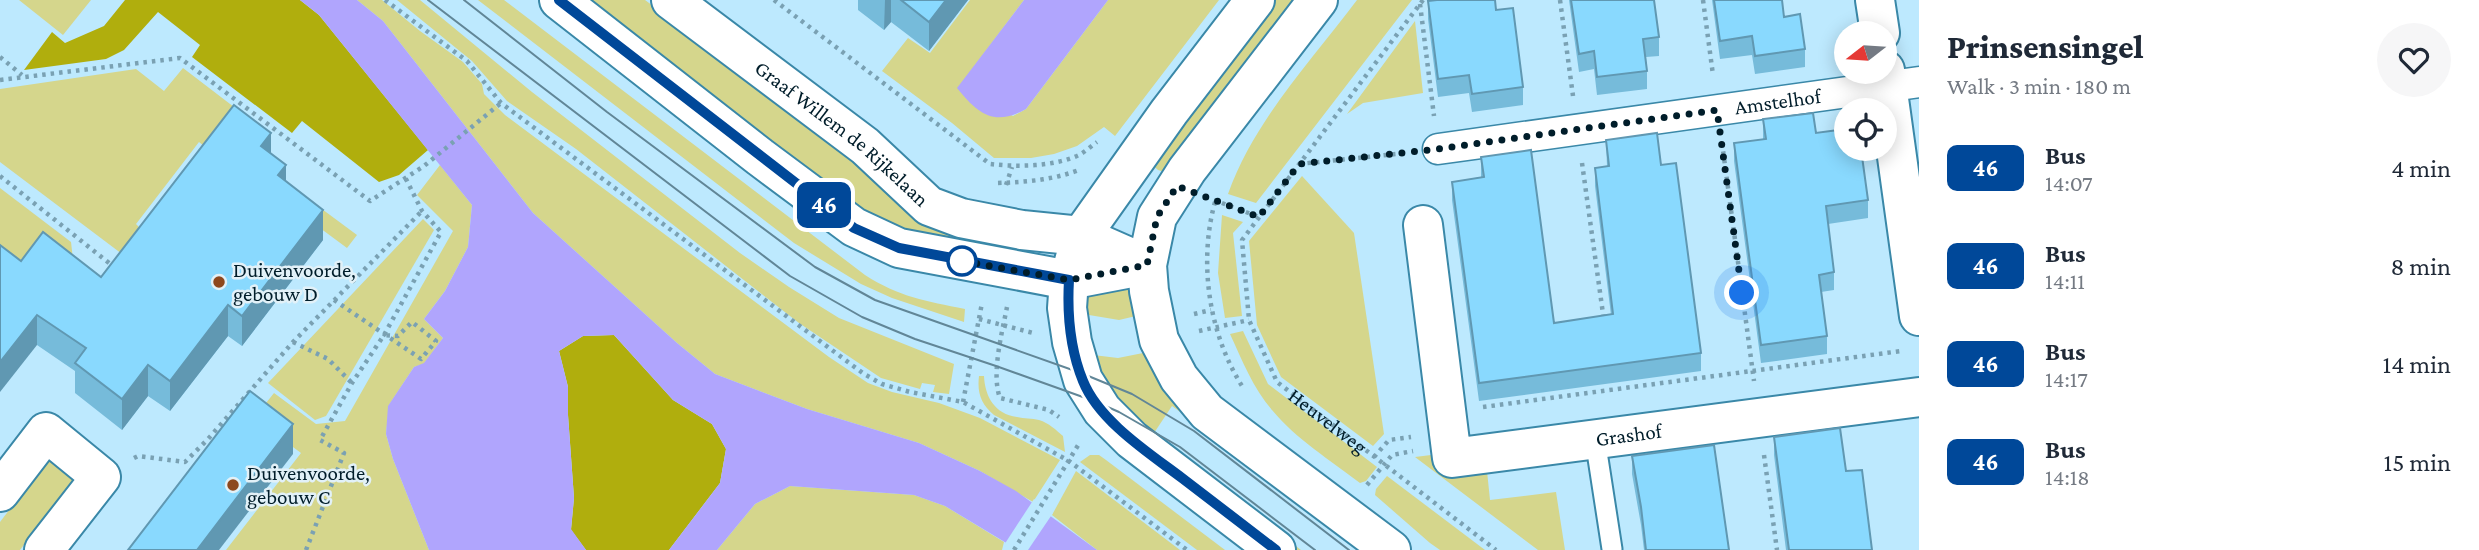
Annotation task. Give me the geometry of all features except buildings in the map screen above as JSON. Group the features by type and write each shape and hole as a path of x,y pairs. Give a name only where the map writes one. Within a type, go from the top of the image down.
{"street":[{"path":"559,0 854,228 899,248 1069,280 1147,265"},
{"name":"Graaf Willem de Rijkelaan","path":"671,0 866,146 929,206 961,218 986,223 1081,236 1147,265"},
{"path":"1255,0 1169,112 1081,236 1069,280 1068,308 1072,342 1083,380 1094,401 1132,440 1276,550"},
{"path":"1318,0 1187,170 1157,217 1147,265 1149,291 1159,340 1180,378 1207,412 1391,550"},
{"path":"1875,0 1878,21"},
{"name":"Amstelhof","path":"1897,80 1919,316"},
{"name":"Amstelhof","path":"1438,149 1717,110 1873,84"},
{"path":"1423,225 1449,440"},
{"name":"Grashof","path":"1449,440 1607,438 1919,397"},
{"path":"0,492 46,432 101,477 44,550"}],"lane":[{"path":"1607,438 1612,549"}],"path":[{"path":"385,0 467,61 501,103 863,374 882,384 910,393 963,402 1069,461 1187,550"},
{"path":"774,0 990,164 1012,166 1057,161 1078,155 1097,142 1131,166"},
{"path":"1560,0 1605,335"},
{"path":"1703,0 1777,550"},
{"path":"1177,186 1259,217 1421,2"},
{"path":"1299,164 1438,149 1421,2"},
{"path":"0,57 23,76"},
{"path":"0,80 180,58 370,201 424,166 501,103"},
{"path":"234,114 242,104"},
{"path":"0,176 116,268"},
{"path":"306,550 344,453 320,440 352,383 384,335 441,232 422,211 405,177"},
{"path":"101,477 138,456 185,462 293,342 422,211"},
{"name":"Heuvelweg","path":"1259,217 1242,240 1249,320 1277,382 1496,550"},
{"path":"334,300 384,335 421,359 436,341 412,322 398,336 384,335"},
{"path":"293,342 328,359 352,383"},
{"path":"1360,494 1392,455 1429,448 1449,440 1480,407 1905,350"},
{"path":"995,387 1000,398 1049,410 1066,422"},
{"path":"1607,438 1613,389"},
{"path":"1014,550 1084,435"},
{"path":"1374,457 1389,440 1415,436 1449,440"}],"green space":[{"path":"19,0 91,0 63,35"},
{"path":"357,0 382,0 463,62 482,84 484,94 505,115 829,357 868,383 980,418 1060,460 1033,502 980,471 919,443 807,409 715,374 533,213 383,21"},
{"path":"397,0 420,0 532,92 740,253 789,287 839,318 954,364 949,394 933,392 935,385 922,383 920,389 881,378 799,323 576,149 507,101 472,61"},
{"path":"478,0 504,0 865,275 901,293 965,309 964,322 892,298 861,284 794,243"},
{"path":"575,0 645,0 856,156 982,234 978,253 848,211"},
{"path":"970,0 1024,0 958,88 1013,116 1026,109 1108,0 1219,0 1115,136 1104,127 1077,146 1054,154 1031,158 994,158 882,71 908,38 930,53"},
{"path":"1271,0 1305,0 1171,174 1158,170 1147,160"},
{"path":"1357,0 1412,0 1256,203 1228,194 1239,167 1268,117"},
{"path":"1415,21 1423,93 1363,103 1347,114"},
{"path":"183,68 234,107 204,146 199,142 136,224 141,229 122,254 0,162 0,89 136,69 164,91"},
{"path":"440,165 472,205 468,247 445,291 424,319 443,338 424,364 414,367 389,405 386,434 393,459 429,550 226,550 301,453 254,418 274,393 316,424 345,421 453,231 417,195"},
{"path":"1302,176 1354,233 1384,434 1373,446 1281,377 1257,325 1249,241"},
{"path":"0,188 71,242 74,268 0,273"},
{"path":"307,198 357,235 347,248 297,211"},
{"path":"1222,215 1243,222 1233,233 1242,316 1225,318 1218,273"},
{"path":"423,219 434,230 326,416 315,420 268,383"},
{"path":"1123,283 1132,288 1136,316 1119,320 1083,314 1082,298"},
{"path":"1243,331 1268,384 1377,467 1366,481 1360,483 1314,449 1272,410 1254,383 1230,334"},
{"path":"1148,352 1289,491 1172,406 1152,436 1301,550 1293,550 1149,439 1104,385 1093,355 1118,358"},
{"path":"979,376 984,376 986,391 997,408 1009,415 1039,420 1049,425 1063,436 1065,452 994,415 981,398"},
{"path":"1090,455 1099,455 1225,550 1197,550 1080,462"},
{"path":"1431,455 1435,467 1443,475 1487,471 1490,500 1556,492 1565,550 1538,550 1415,457"},
{"path":"55,460 73,475 72,482 20,550 0,550 0,522 39,471 47,462"},
{"path":"1076,471 1180,550 1097,550 1052,515"},
{"path":"1387,476 1485,550 1440,550 1430,543 1375,495 1376,489"},
{"path":"790,486 914,495 945,506 1004,542 1002,550 717,550 755,504"}],"shaded area":[{"path":"125,0 300,0 319,15 428,150 399,175 379,182 302,121 292,133 192,57 200,45 158,12 124,50 106,59 24,70 52,32 65,43 104,26"},
{"path":"300,0 357,0 383,21 533,213 715,374 807,409 919,443 980,471 1016,491 1097,550 1018,550 945,506 914,495 790,486 755,504 717,550 669,550 720,483 726,449 712,424 673,400 614,335 583,336 559,351 568,387 574,498 571,529 586,550 429,550 393,459 386,434 388,406 414,367 424,363 443,338 424,319 445,291 468,247 472,205 319,15"},
{"path":"1024,0 1108,0 1026,109 1005,117 987,115 972,105 957,88"},
{"path":"614,335 673,400 712,424 726,449 720,483 669,550 586,550 571,530 574,498 568,387 559,351 583,336"}],"pier":[{"path":"1034,499 1053,513 1028,550 1012,550 1004,545"}],"tram line":[{"path":"428,0 790,276 862,317 915,339 1119,412 1180,447 1315,550"},
{"path":"464,0 607,112 815,267 875,300 1081,373 1132,394 1194,431 1349,550"}],"bus line":[{"name":"46","path":"559,0 854,228 899,248 1069,280 1068,308 1072,342 1083,380 1094,401 1132,440 1276,550"}],"place":[{"name":"Duivenvoorde, gebouw D","path":"219,282"},
{"name":"Duivenvoorde, gebouw C","path":"233,485"}],"route":[{"path":"962,261 957,260 1069,280 1133,268 1147,265 1157,217 1177,186 1259,217 1299,164 1438,149 1717,110 1742,293"}]}
